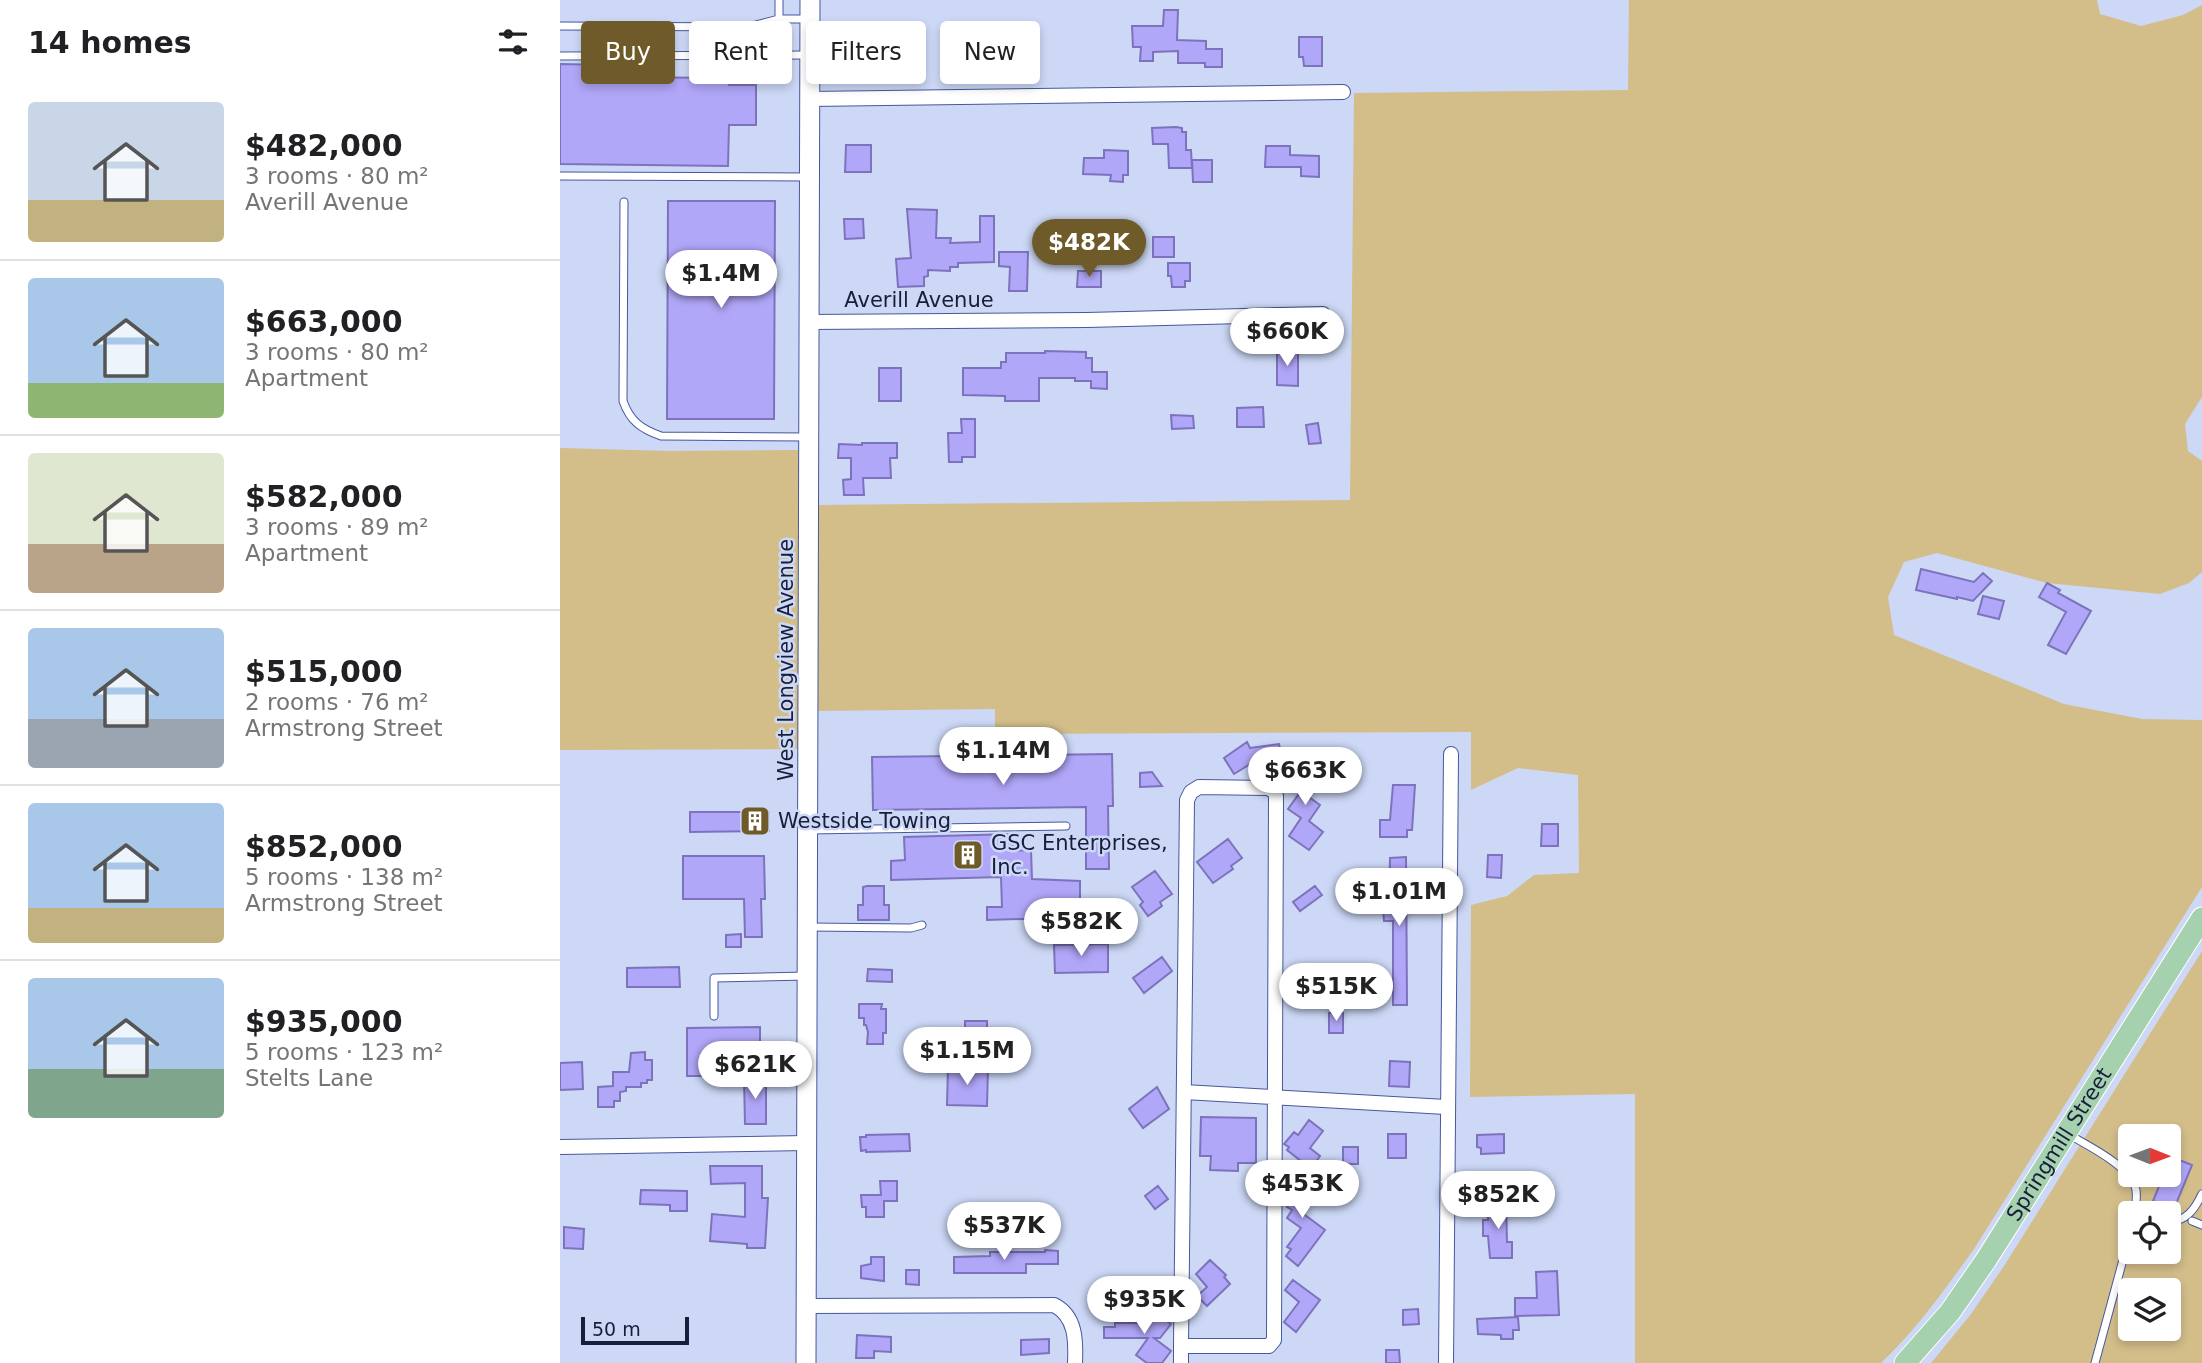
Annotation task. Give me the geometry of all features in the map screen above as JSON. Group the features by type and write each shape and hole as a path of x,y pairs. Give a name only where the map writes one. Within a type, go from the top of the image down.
{"main road":[{"name":"Springmill Street","path":"1905,1363 1950,1312 1967,1288 2202,918"}],"street":[{"name":"West Longview Avenue","path":"806,1363 809,84"},
{"path":"809,100 1343,92"},
{"name":"Averill Avenue","path":"809,322 1323,314"},
{"path":"1446,1363 1446,1107 1451,754"},
{"path":"1181,1346 1272,1344 1276,796 1274,791 1268,788 1199,787 1191,792 1187,800 1181,1346 1181,1363"},
{"path":"1184,1092 1446,1107"},
{"path":"560,1147 807,1143"},
{"path":"807,1306 1054,1305 1067,1314 1075,1338 1075,1363"}],"lane":[{"path":"779,0 779,19"},
{"path":"560,26 748,27 810,10"},
{"path":"560,56 806,55"},
{"path":"560,176 809,177"},
{"path":"624,202 623,401 628,416 644,430 661,436 810,437"},
{"path":"808,830 1066,827"},
{"path":"807,927 911,928 922,925"},
{"path":"714,1016 714,978 807,976"},
{"path":"2067,1133 2110,1160 2128,1175 2136,1191 2136,1201"},
{"path":"2181,1218 2195,1209 2202,1194"},
{"path":"2192,1221 2202,1225"},
{"path":"2095,1363 2122,1264"}],"shaded area":[{"path":"1629,0 2097,0 2100,14 2141,26 2183,15 2202,5 2202,397 2185,424 2188,451 2202,461 2202,572 2189,583 2160,594 2047,583 1937,553 1904,562 1888,597 1894,635 2064,704 2142,719 2202,720 2202,887 1974,1249 1919,1323 1881,1363 1635,1363 1635,1094 1470,1097 1471,905 1507,896 1534,875 1579,873 1578,775 1518,768 1471,790 1471,732 995,734 995,709 816,711 817,505 1350,500 1354,93 1628,90"},
{"path":"560,448 802,450 801,749 560,750"},
{"path":"2202,951 2202,1363 1931,1363 1971,1314"}],"building":[{"path":"1164,10 1178,10 1177,40 1206,41 1206,49 1222,49 1222,67 1205,67 1205,63 1178,63 1178,51 1153,52 1153,61 1140,61 1141,47 1133,47 1132,26 1163,26"},
{"path":"1299,37 1322,37 1322,66 1304,66 1303,57 1299,57"},
{"path":"560,64 581,64 581,84 675,84 675,78 689,78 689,84 756,85 756,125 729,125 728,166 560,164"},
{"path":"1176,127 1186,132 1186,150 1191,150 1192,168 1169,168 1168,144 1153,144 1152,128"},
{"path":"846,145 871,145 871,172 845,172"},
{"path":"1266,146 1290,146 1290,155 1319,156 1319,177 1301,176 1301,167 1265,167"},
{"path":"1104,150 1128,151 1128,175 1123,175 1123,182 1110,181 1111,175 1083,174 1084,158 1104,158"},
{"path":"1192,160 1212,160 1212,182 1193,182"},
{"path":"668,201 775,201 774,419 667,419"},
{"path":"907,209 937,210 936,238 951,238 950,243 980,242 980,216 994,216 994,262 958,263 958,267 950,267 950,271 928,270 928,276 924,277 924,286 898,287 896,259 911,258"},
{"path":"844,219 863,219 864,238 845,239"},
{"path":"1153,237 1174,237 1174,257 1153,257"},
{"path":"999,252 1028,252 1027,291 1009,291 1010,267 999,266"},
{"path":"1168,263 1190,263 1190,281 1185,281 1185,287 1172,287 1171,276 1168,276"},
{"path":"1078,271 1101,271 1101,287 1077,287"},
{"path":"1277,351 1298,352 1298,386 1277,385"},
{"path":"1086,352 1086,358 1092,358 1092,372 1107,372 1107,389 1091,388 1091,381 1075,381 1075,378 1039,378 1039,401 1005,401 1005,396 963,395 963,368 1001,368 1001,362 1006,362 1006,353"},
{"path":"879,368 901,368 901,401 879,401"},
{"path":"1263,407 1264,427 1237,427 1237,408"},
{"path":"1171,415 1193,416 1194,428 1172,429"},
{"path":"961,419 975,419 975,457 962,457 962,462 949,462 948,433 962,433"},
{"path":"1318,423 1321,443 1309,444 1306,425"},
{"path":"897,443 897,458 890,458 891,478 863,478 864,495 844,495 843,480 851,479 851,458 838,458 839,444"},
{"path":"1921,569 1974,582 1983,573 1992,581 1973,601 1957,599 1916,590"},
{"path":"2047,583 2060,590 2058,593 2091,611 2066,654 2048,645 2066,612 2039,597"},
{"path":"1983,596 2004,601 1999,619 1978,614"},
{"path":"1247,742 1250,748 1279,744 1282,758 1258,773 1252,763 1234,774 1224,758"},
{"path":"1112,754 1113,806 1108,806 1109,869 1086,869 1086,807 873,810 872,757"},
{"path":"1300,764 1322,778 1309,797 1320,805 1309,821 1323,832 1309,850 1289,836 1301,818 1288,809 1301,791 1288,780"},
{"path":"1152,772 1162,786 1140,787 1140,773"},
{"path":"1393,785 1415,785 1412,830 1407,830 1407,837 1380,837 1380,820 1390,820"},
{"path":"690,812 769,812 769,831 690,832"},
{"path":"1542,824 1558,824 1558,846 1541,846"},
{"name":"GSC Enterprises, Inc.","path":"1012,834 1013,851 1031,850 1032,879 1080,881 1080,911 1057,912 1057,918 987,920 987,907 1002,907 1001,877 891,880 891,861 905,860 904,837"},
{"path":"1228,839 1242,858 1231,866 1233,869 1213,883 1197,862"},
{"path":"1488,855 1502,855 1501,878 1487,877"},
{"path":"683,856 764,856 762,937 745,937 744,899 683,899"},
{"path":"1406,857 1407,1005 1393,1005 1393,921 1384,921 1383,909 1389,909 1390,858"},
{"path":"1155,871 1172,894 1160,902 1162,906 1148,916 1140,905 1143,902 1132,887"},
{"path":"884,886 884,905 889,905 889,920 858,920 858,905 863,905 863,887"},
{"path":"1315,886 1322,895 1300,911 1293,902"},
{"path":"741,934 741,947 726,947 726,935"},
{"path":"1108,944 1108,972 1055,973 1054,945"},
{"path":"1162,957 1172,971 1144,993 1133,978"},
{"path":"679,967 680,987 627,987 627,968"},
{"path":"868,969 892,970 892,982 867,981"},
{"path":"859,1004 882,1004 881,1009 886,1009 883,1044 867,1044 868,1032 864,1018 859,1018"},
{"path":"1329,1013 1343,1013 1343,1033 1329,1033"},
{"path":"965,1021 987,1021 987,1039 965,1039"},
{"path":"760,1027 760,1055 714,1055 714,1076 687,1076 687,1028"},
{"path":"645,1052 645,1060 652,1060 652,1080 641,1083 641,1087 626,1087 626,1091 620,1092 620,1101 614,1101 614,1107 598,1107 598,1087 613,1086 613,1072 629,1072 631,1053"},
{"path":"1390,1061 1410,1062 1409,1087 1389,1086"},
{"path":"582,1062 583,1089 560,1090 560,1063"},
{"path":"948,1067 988,1068 987,1106 947,1105"},
{"path":"766,1077 766,1124 745,1124 744,1078"},
{"path":"1157,1087 1169,1109 1143,1128 1129,1109"},
{"path":"1201,1117 1256,1118 1256,1163 1238,1163 1238,1171 1210,1170 1211,1156 1200,1156"},
{"path":"1309,1120 1323,1131 1310,1148 1320,1156 1311,1169 1287,1150 1289,1147 1284,1144 1294,1132 1298,1135"},
{"path":"909,1134 910,1151 861,1151 860,1137"},
{"path":"1388,1134 1406,1134 1406,1158 1388,1158"},
{"path":"1504,1134 1504,1153 1481,1154 1481,1148 1477,1147 1477,1135"},
{"path":"1343,1147 1358,1147 1358,1164 1343,1164"},
{"path":"2181,1161 2192,1165 2177,1201 2153,1201 2159,1187 2181,1187"},
{"path":"710,1166 762,1166 762,1198 768,1198 765,1248 747,1248 747,1244 710,1241 712,1214 745,1217 745,1183 711,1184"},
{"path":"1295,1173 1317,1189 1301,1212 1325,1230 1298,1266 1286,1256 1291,1249 1287,1247 1301,1228 1287,1218 1292,1210 1287,1207 1297,1194 1285,1185"},
{"path":"880,1181 897,1181 897,1201 884,1201 884,1217 866,1217 866,1207 862,1207 861,1195 881,1195"},
{"path":"1158,1186 1168,1199 1155,1209 1145,1196"},
{"path":"641,1190 687,1191 687,1211 670,1211 670,1205 640,1204"},
{"path":"1488,1201 1506,1201 1507,1242 1512,1242 1512,1258 1490,1258 1488,1236 1483,1236 1483,1220 1488,1220"},
{"path":"564,1227 584,1229 583,1249 564,1248"},
{"path":"1058,1251 1058,1264 1026,1264 1026,1273 954,1273 954,1257 990,1256 990,1252"},
{"path":"871,1257 884,1257 884,1281 861,1278 861,1266 871,1264"},
{"path":"1210,1260 1226,1275 1224,1277 1230,1284 1207,1306 1197,1296 1207,1287 1196,1274"},
{"path":"906,1270 919,1270 919,1285 906,1284"},
{"path":"1557,1271 1559,1315 1515,1316 1515,1298 1537,1298 1536,1272"},
{"path":"1293,1280 1320,1300 1296,1332 1284,1322 1299,1302 1285,1290"},
{"path":"1151,1309 1171,1324 1160,1338 1154,1338 1171,1351 1162,1363 1147,1363 1136,1355 1148,1338 1104,1338 1104,1327 1115,1327 1115,1323 1140,1323"},
{"path":"1418,1309 1419,1324 1403,1325 1403,1310"},
{"path":"1518,1317 1519,1330 1513,1330 1513,1339 1501,1339 1501,1335 1478,1334 1477,1319"},
{"path":"857,1335 891,1337 891,1352 874,1351 874,1358 856,1358"},
{"path":"1049,1339 1049,1353 1021,1355 1021,1340"},
{"path":"1386,1350 1399,1350 1400,1363 1386,1363"}],"place":[{"name":"Westside Towing","path":"755,821"},
{"name":"GSC Enterprises, Inc.","path":"968,855"}]}
